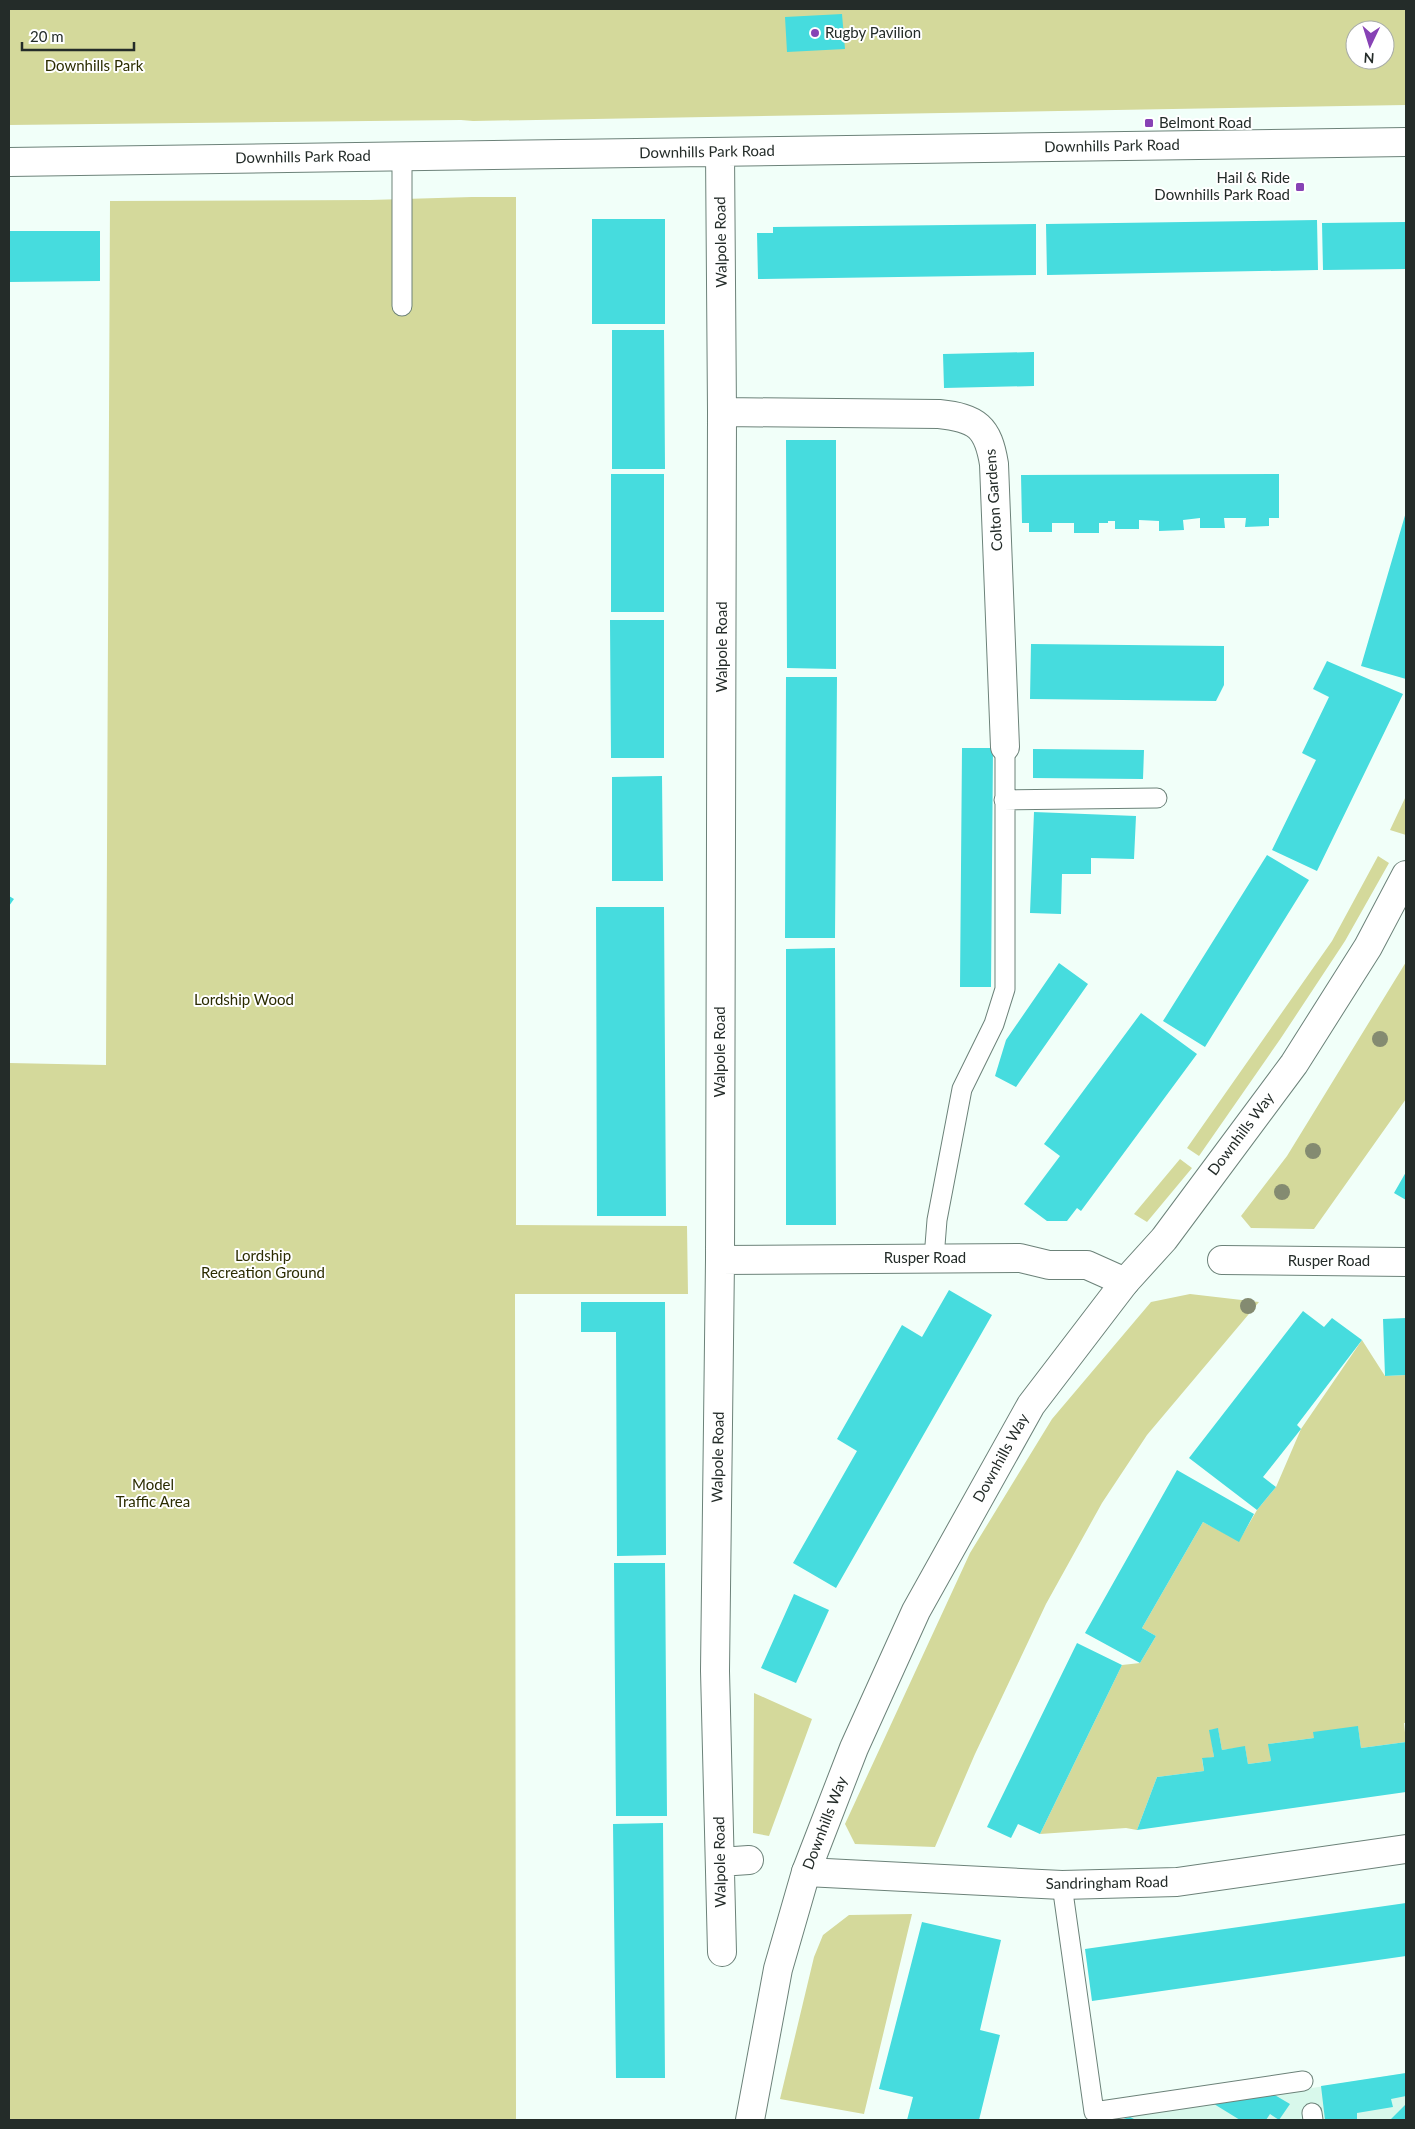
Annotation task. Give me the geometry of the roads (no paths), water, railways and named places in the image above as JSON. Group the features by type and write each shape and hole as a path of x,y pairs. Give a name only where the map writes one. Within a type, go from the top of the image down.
{"street":[{"name":"Downhills Park Road","path":"9,162 1406,142"},
{"name":"Walpole Road","path":"720,152 722,412 720,1260 715,1671 722,1952"},
{"name":"Colton Gardens","path":"722,412 939,414 960,416 979,426 991,443 994,464 1005,747"},
{"name":"Downhills Way","path":"750,2120 778,1969 806,1872 854,1748 916,1611 1030,1405 1125,1282 1164,1239 1294,1064 1368,947 1405,878"},
{"name":"Rusper Road","path":"720,1260 1020,1258 1049,1265 1087,1265 1125,1282"},
{"name":"Rusper Road","path":"1222,1260 1406,1262"},
{"name":"Sandringham Road","path":"806,1872 1062,1885 1177,1882 1406,1848"},
{"path":"720,1862 749,1860"}],"lane":[{"path":"402,156 402,306"},
{"path":"934,1258 937,1220 962,1088 994,1024 1005,989 1005,747"},
{"path":"1004,800 1157,798"},
{"path":"1062,1885 1094,2112 1303,2080"}],"place":[{"name":"Rugby Pavilion","path":"815,33"},
{"name":"Belmont Road","path":"1149,123"},
{"name":"Hail & Ride Downhills Park Road","path":"1300,187"}],"park label":[{"name":"Downhills Park","path":"94,66"},
{"name":"Lordship Wood","path":"244,1000"},
{"name":"Lordship Recreation Ground","path":"263,1264"},
{"name":"Model Traffic Area","path":"153,1494"}]}
